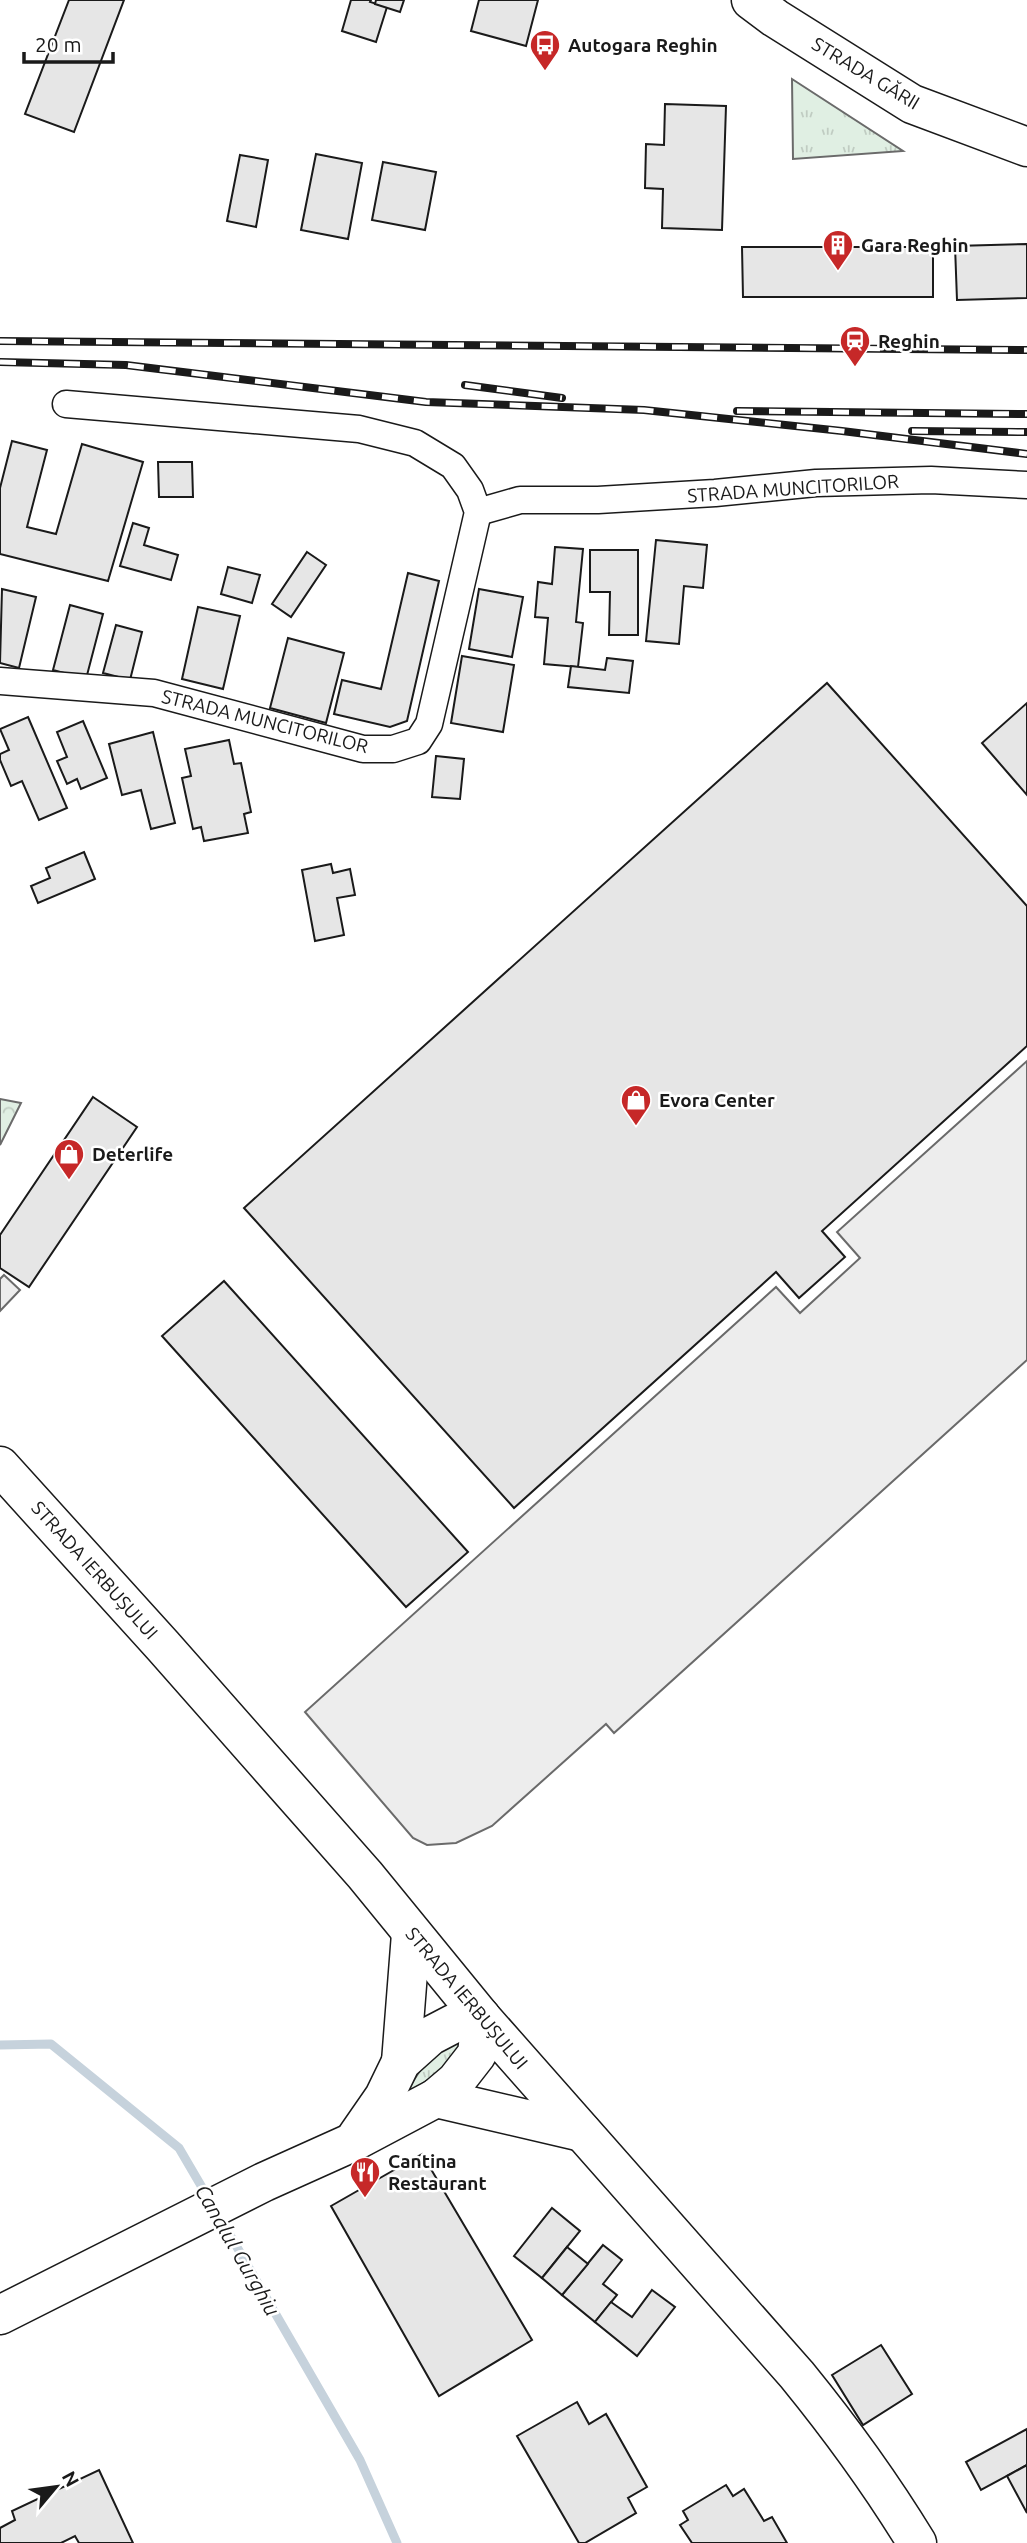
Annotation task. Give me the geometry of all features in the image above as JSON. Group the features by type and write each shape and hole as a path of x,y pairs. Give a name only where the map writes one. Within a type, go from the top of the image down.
{"main road":[{"name":"STRADA GĂRII","path":"751,0 912,104 1027,148"},
{"name":"STRADA IERBUȘULUI","path":"0,1466 365,1875 481,2017 837,2424 883,2488 917,2543"},
{"path":"353,2142 384,2097 401,2062 411,1934"},
{"path":"0,2315 264,2182 353,2142 436,2098 457,2081 477,2054 481,2017 453,2024 430,2036 401,2062"},
{"path":"436,2098 582,2132"}],"street":[{"path":"66,404 359,429 415,443 453,467 470,491 478,512"},
{"name":"STRADA MUNCITORILOR","path":"0,681 154,694 363,749 393,749 418,741 429,724 478,512 520,500 598,500 715,493 816,483 931,480 1027,485"}],"green space":[{"path":"792,79 903,151 793,159"},
{"path":"0,1099 21,1103 0,1145"},
{"path":"466,2036 438,2079 404,2095 433,2051"}],"shaded area":[{"path":"1027,1061 1027,1360 614,1733 606,1724 492,1826 456,1843 427,1845 413,1838 305,1712 776,1287 800,1313 860,1258 837,1232"},
{"path":"4,1275 20,1290 0,1311 0,1279"}],"building":[{"path":"69,0 124,0 74,132 25,114"},
{"path":"351,0 371,0 370,2 387,7 376,42 342,31"},
{"path":"376,0 404,0 400,12 375,4"},
{"path":"479,0 538,0 526,46 471,31"},
{"path":"665,104 726,106 722,230 662,228 663,189 645,188 646,144 664,145"},
{"path":"316,154 362,163 348,239 301,230"},
{"path":"240,155 268,160 256,227 227,221"},
{"path":"383,162 436,172 425,230 372,220"},
{"name":"Gara Reghin","path":"1027,244 1027,298 957,300 955,246"},
{"name":"Gara Reghin","path":"742,247 933,247 933,297 743,297"},
{"path":"12,441 47,450 27,527 56,534 82,444 143,462 108,581 0,554 0,488"},
{"path":"158,462 192,462 193,497 159,497"},
{"path":"133,523 149,528 144,545 178,555 171,580 120,566"},
{"path":"656,540 707,545 703,588 684,586 679,644 646,641"},
{"path":"555,547 583,549 576,622 583,623 578,667 544,664 548,618 535,617 538,582 552,584"},
{"path":"590,550 638,550 638,635 609,635 610,592 590,592"},
{"path":"307,552 326,565 291,617 272,604"},
{"path":"228,567 260,575 252,603 221,594"},
{"path":"408,573 439,581 407,721 390,727 334,714 342,680 381,689"},
{"path":"2,589 36,597 19,668 0,663"},
{"path":"479,589 523,597 512,657 469,649"},
{"path":"70,605 103,614 86,679 53,670"},
{"path":"198,607 240,616 223,689 182,679"},
{"path":"116,625 142,632 130,680 103,673"},
{"path":"288,638 344,653 326,723 270,708"},
{"path":"462,656 514,665 503,732 451,723"},
{"path":"607,658 633,661 629,693 568,687 571,666 605,670"},
{"name":"Evora Center","path":"827,683 1027,906 1027,1046 822,1231 845,1257 799,1298 776,1272 514,1508 244,1208"},
{"path":"1027,703 1027,795 982,743"},
{"path":"28,717 67,808 39,820 22,781 11,786 0,760 0,754 9,750 0,729"},
{"path":"83,721 107,778 81,789 77,779 67,784 57,761 67,757 57,732"},
{"path":"153,732 175,823 151,829 141,790 122,795 109,744"},
{"path":"229,740 234,764 241,763 251,812 244,814 248,833 204,841 201,827 193,829 182,778 191,776 185,749"},
{"path":"436,756 464,759 460,799 432,797"},
{"path":"84,852 95,879 38,903 31,886 50,878 46,868"},
{"path":"331,864 333,873 350,869 355,895 337,898 344,935 315,941 302,870"},
{"name":"Deterlife","path":"93,1097 137,1127 29,1287 0,1268 0,1235"},
{"path":"224,1281 468,1552 406,1607 162,1336"},
{"path":"422,2154 532,2340 439,2396 331,2206"},
{"path":"552,2208 580,2231 542,2278 514,2256"},
{"path":"603,2245 622,2260 603,2284 617,2295 595,2322 562,2295"},
{"path":"567,2247 588,2264 562,2295 542,2278"},
{"path":"652,2290 675,2307 637,2356 595,2322 611,2302 632,2317"},
{"path":"881,2345 912,2394 863,2425 832,2375"},
{"path":"577,2402 589,2424 606,2414 647,2487 628,2498 636,2513 585,2543 579,2543 517,2436"},
{"path":"1027,2429 1027,2465 981,2490 966,2462"},
{"path":"1027,2465 1027,2513 1007,2476"},
{"path":"99,2470 133,2543 79,2543 75,2536 61,2543 0,2543 0,2528 15,2520 12,2511"},
{"path":"726,2485 733,2496 744,2489 764,2521 772,2517 787,2543 692,2543 680,2525 688,2520 683,2511"}],"waterway":[{"name":"Canalul Gurghiu","path":"0,2045 51,2044 179,2148 210,2201"},
{"name":"Canalul Gurghiu","path":"219,2216 360,2460 397,2543"}],"railway":[{"path":"0,341 1027,350"},
{"path":"0,362 126,365 426,402 644,410 1027,454"},
{"path":"465,385 562,398"},
{"path":"737,411 1027,414"},
{"path":"912,431 1027,432"}],"place":[{"name":"Autogara Reghin","path":"545,72"},
{"name":"Gara Reghin","path":"838,272"},
{"name":"Reghin","path":"855,368"},
{"name":"Evora Center","path":"636,1127"},
{"name":"Deterlife","path":"69,1181"},
{"name":"Cantina Restaurant","path":"365,2199"}]}
